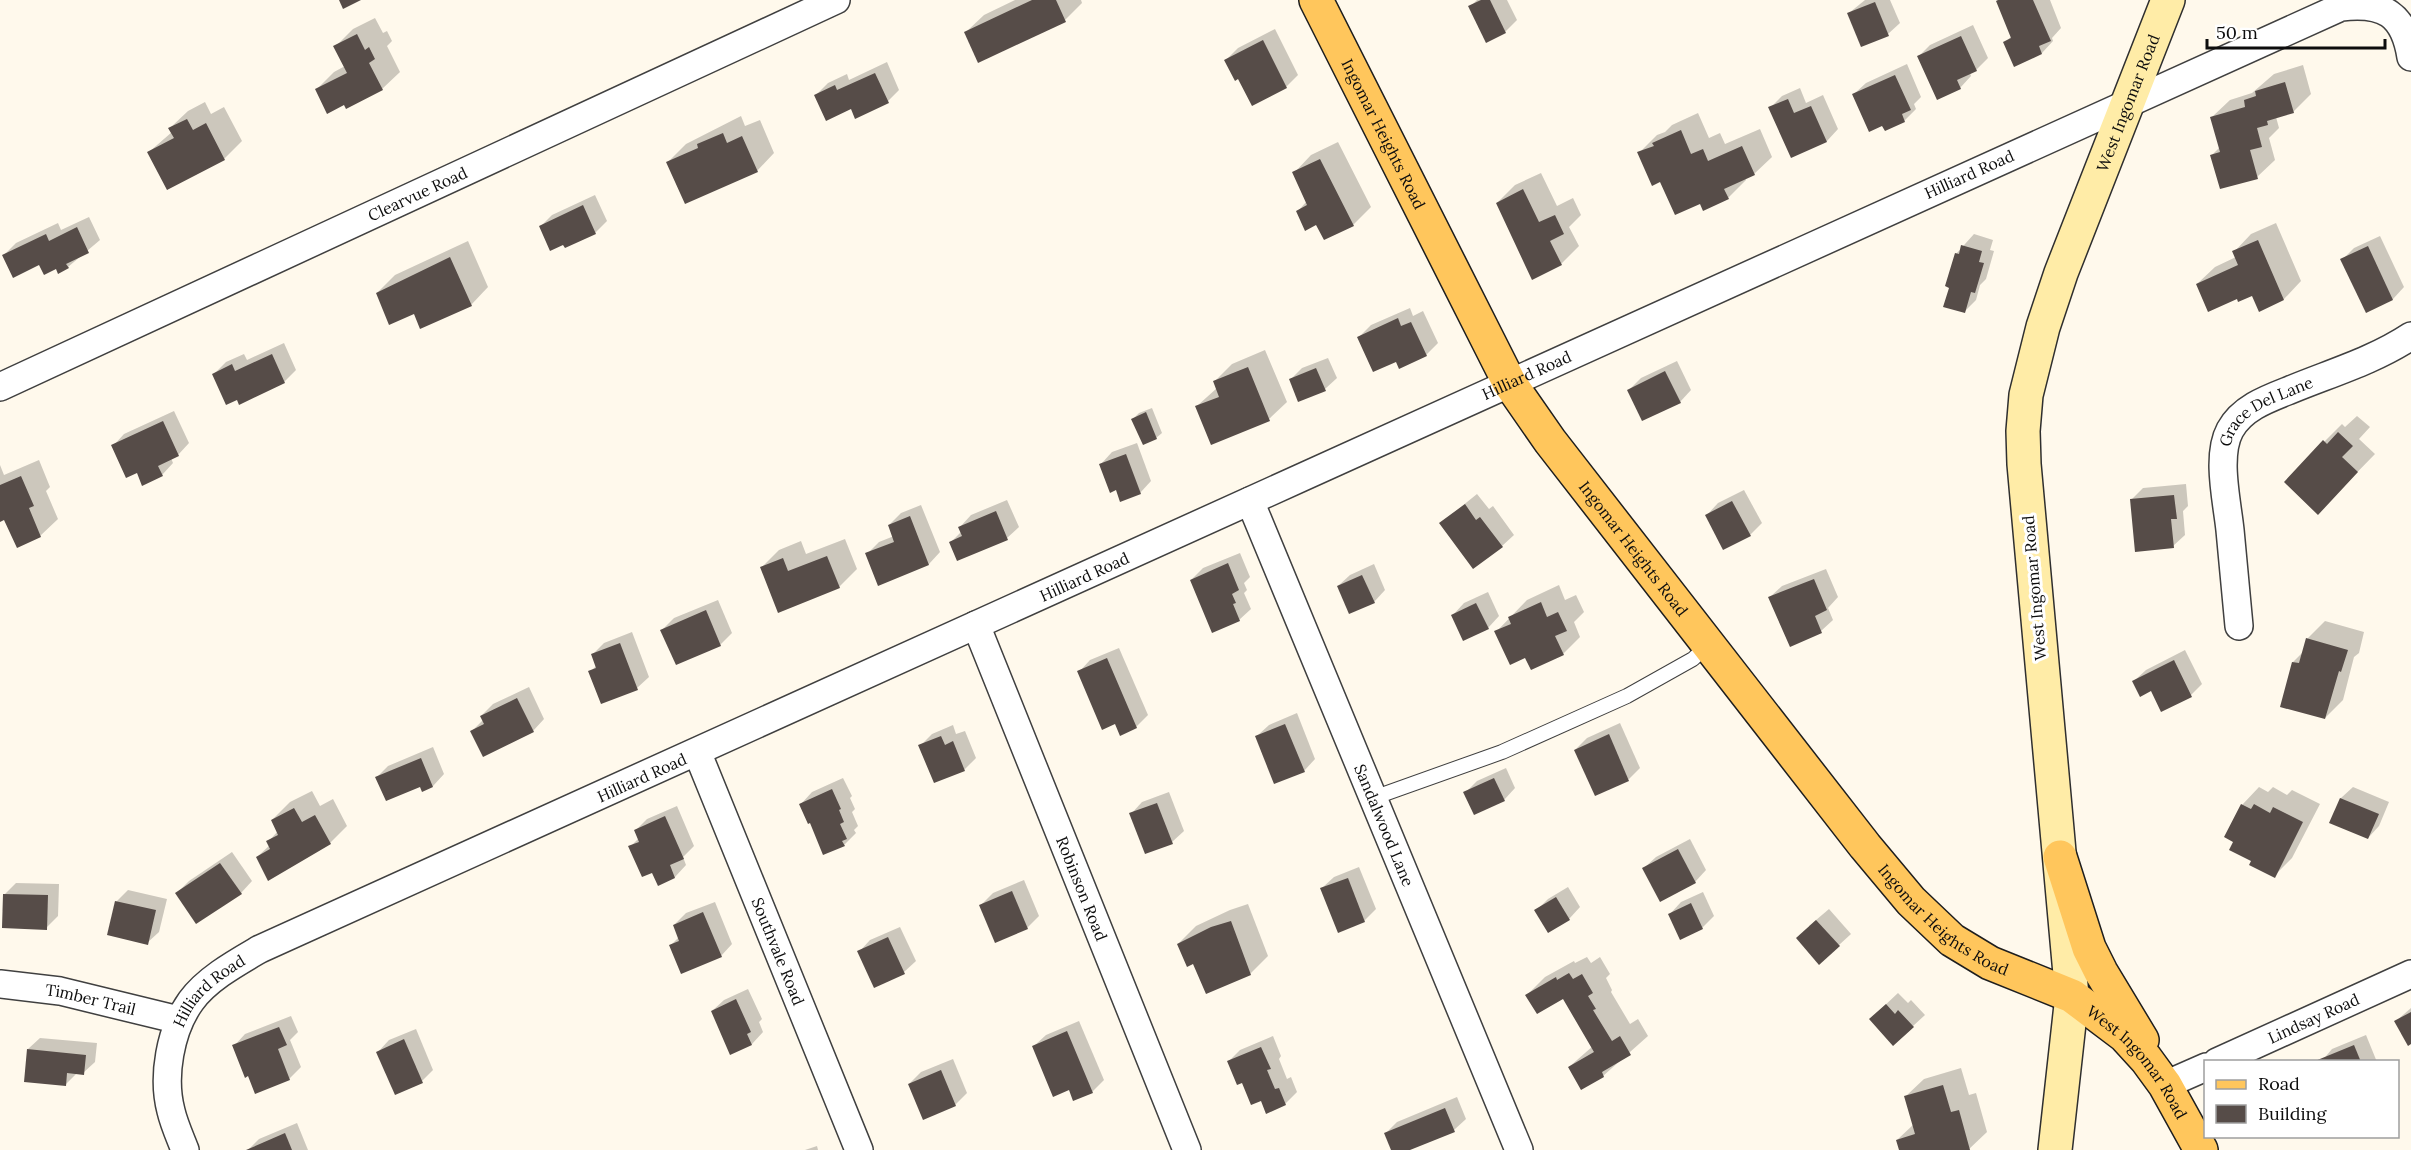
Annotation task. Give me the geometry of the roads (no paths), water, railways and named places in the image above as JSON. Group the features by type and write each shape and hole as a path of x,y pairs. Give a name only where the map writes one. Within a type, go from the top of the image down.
{"main road":[{"name":"Ingomar Heights Road","path":"1316,0 1509,382 1550,441 1865,846 1932,923 1952,940 1990,963 2072,996"},
{"path":"2060,857 2089,948 2101,972 2136,1028 2165,1085"},
{"name":"West Ingomar Road","path":"2072,996 2125,1036 2146,1059 2165,1085 2201,1150"}],"street":[{"name":"Clearvue Road","path":"0,387 836,0"},
{"name":"West Ingomar Road","path":"2072,996 2024,475 2023,431 2026,395 2033,360 2058,284 2168,0"},
{"name":"Hilliard Road","path":"185,1150 170,1110 168,1086 170,1052 179,1020 191,1000 212,981 235,963 260,949 698,754 1509,382 2348,3"},
{"path":"2348,3 2383,10 2394,18 2402,26 2408,38 2411,57"},
{"name":"Grace Del Lane","path":"2239,626 2223,473 2226,439 2230,429 2244,412 2254,406 2291,389 2342,371 2411,336"},
{"name":"Sandalwood Lane","path":"1250,501 1520,1150"},
{"name":"Robinson Road","path":"976,625 1187,1150"},
{"name":"Southvale Road","path":"698,754 859,1150"},
{"name":"Lindsay Road","path":"2221,1060 2411,974"},
{"name":"Timber Trail","path":"0,984 60,990 179,1020"},
{"path":"2055,1150 2072,996"},
{"path":"2165,1085 2204,1066"}],"lane":[{"path":"1373,798 1502,752 1627,696 1693,659 1710,644"}]}
